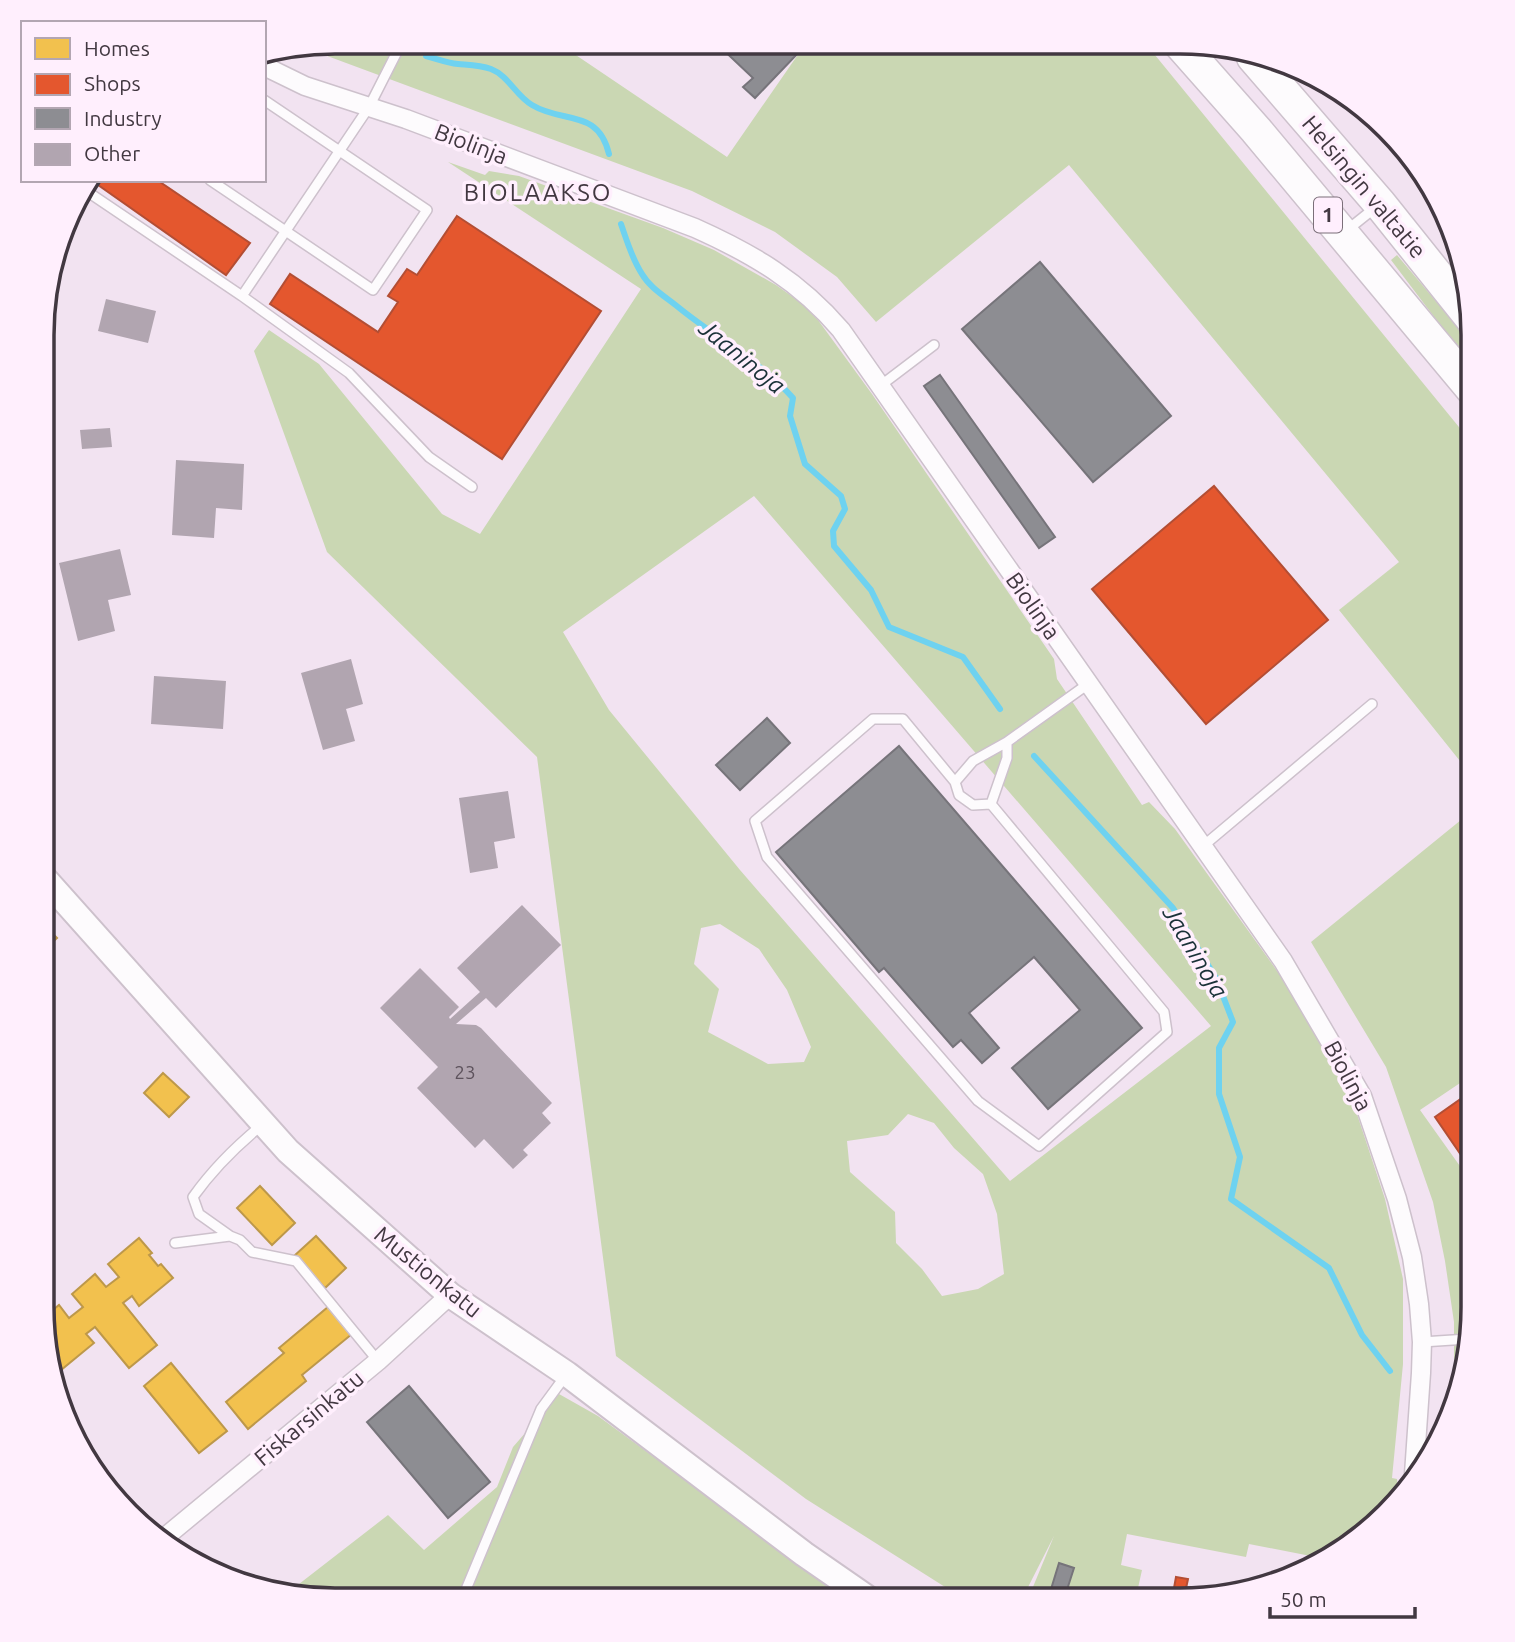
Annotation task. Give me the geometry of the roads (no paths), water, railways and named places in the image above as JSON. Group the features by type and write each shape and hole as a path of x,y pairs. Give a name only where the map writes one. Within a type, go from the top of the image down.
{"highway":[{"name":"Helsingin valtatie","path":"1189,55 1344,234 1461,377"},
{"name":"Helsingin valtatie","path":"1261,67 1381,204 1458,302"}],"street":[{"name":"Biolinja","path":"266,66 305,86 369,107 685,224 732,244 787,277 808,294 841,330 1283,961 1362,1096 1386,1164 1412,1257 1422,1342 1415,1460"},
{"name":"Mustionkatu","path":"54,890 288,1151 450,1294 567,1374 804,1555 853,1588"},
{"name":"Fiskarsinkatu","path":"169,1534 378,1361 450,1294"}],"lane":[{"path":"242,296 369,107 396,54"},
{"path":"213,182 373,290 427,210 266,101"},
{"path":"92,195 242,296 349,373 429,457 472,487"},
{"path":"1344,234 1381,204"},
{"path":"880,386 934,345"},
{"path":"955,782 973,761 1007,741 1088,684"},
{"path":"1202,847 1372,704"},
{"path":"873,719 902,719 955,782 959,795 973,805 991,804 1164,1012 1167,1032 1039,1146 978,1101 960,1081 768,857 755,821 873,719"},
{"path":"991,804 1007,758 1007,741"},
{"path":"263,1124 210,1173 193,1197 199,1214 240,1240 253,1252 296,1261 378,1361"},
{"path":"175,1243 230,1236"},
{"path":"1422,1342 1458,1340"},
{"path":"467,1588 541,1409 567,1374"}],"waterway":[{"name":"Jaaninoja","path":"426,56 497,72 532,105 588,123 604,139 609,154"},
{"name":"Jaaninoja","path":"621,224 635,262 649,284 752,361 793,398 790,416 805,464 841,496 845,509 833,531 834,546 871,590 889,627 963,657 1000,709"},
{"name":"Jaaninoja","path":"1034,756 1173,908 1216,978 1233,1022 1219,1048 1219,1094 1240,1157 1231,1199 1329,1268 1362,1335 1390,1371"}],"district":[{"name":"BIOLAAKSO","path":"538,193"}]}
